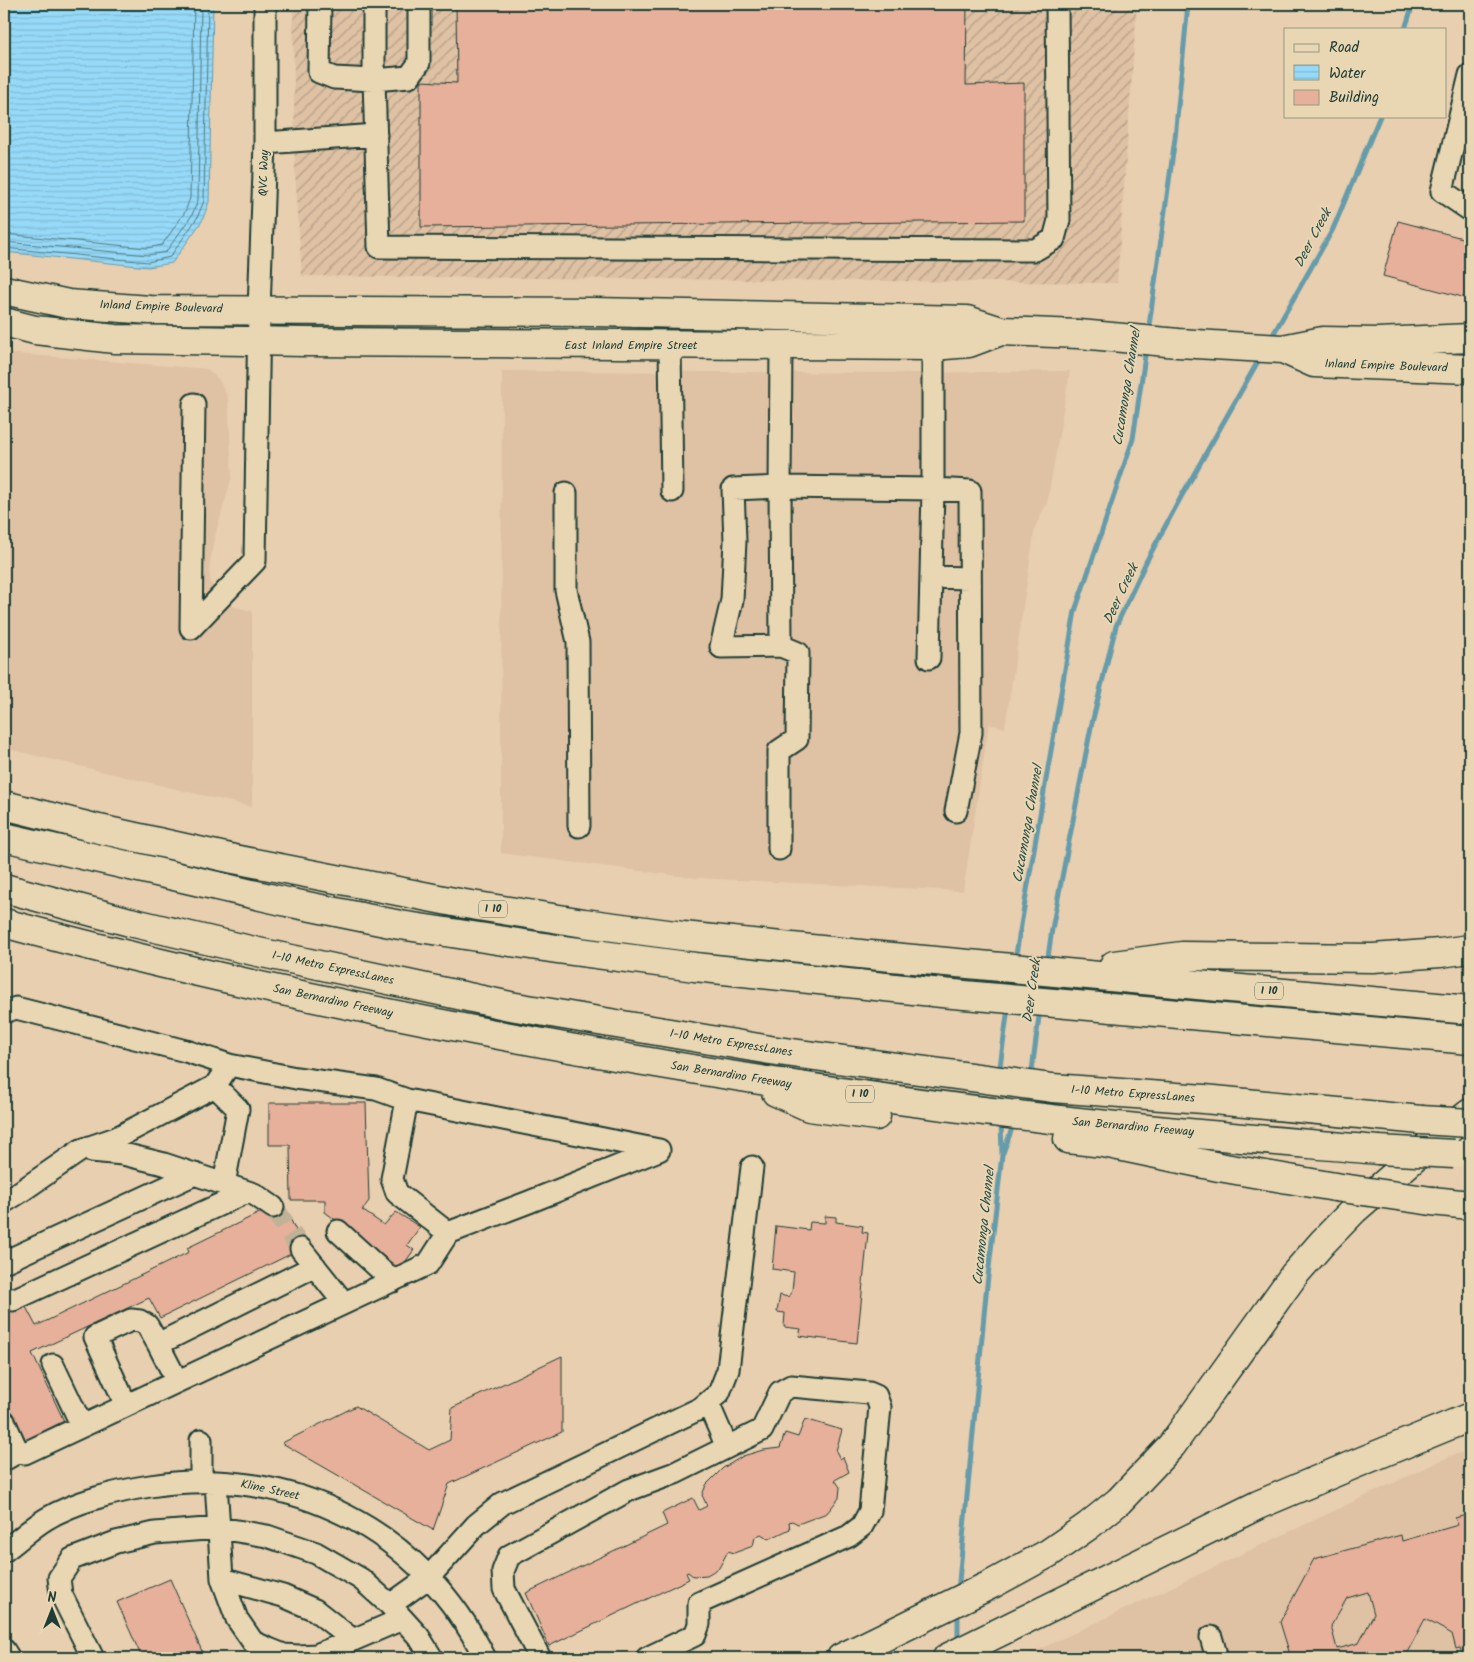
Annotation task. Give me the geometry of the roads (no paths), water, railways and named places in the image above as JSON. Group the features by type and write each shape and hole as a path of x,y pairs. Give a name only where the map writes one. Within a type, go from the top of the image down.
{"main road":[{"name":"Inland Empire Boulevard","path":"4,290 68,304 150,310 259,310"},
{"name":"East Inland Empire Street","path":"259,310 613,312 967,320 1001,331 1283,349"},
{"path":"4,322 35,330 115,339 259,342"},
{"name":"East Inland Empire Street","path":"259,342 933,346 969,343 1001,331"},
{"name":"Inland Empire Boulevard","path":"1283,349 1323,341 1378,342 1470,338"},
{"name":"Inland Empire Boulevard","path":"1283,349 1314,363 1470,369"},
{"name":"I 10","path":"4,805 99,829 234,859 402,892 584,923 683,936 1470,1010"},
{"path":"4,837 287,902 400,925 557,949 695,967 984,996 1470,1040"},
{"name":"I-10 Metro ExpressLanes","path":"4,888 148,926 258,952 510,1006 770,1050 1052,1088 1204,1099 1470,1123"},
{"name":"San Bernardino Freeway","path":"4,923 76,942 349,1006 575,1049 970,1118 1044,1128 1462,1154"},
{"path":"1068,972 1182,956 1373,958 1470,949"},
{"path":"840,1658 1049,1554 1119,1501 1172,1445 1294,1275 1323,1242 1361,1204 1435,1140 1470,1113"},
{"path":"1044,1128 1104,1144 1219,1167 1335,1187 1470,1205"},
{"path":"947,1658 1258,1505 1470,1417"}],"street":[{"name":"QVC Way","path":"194,404 191,628 255,561 259,310 265,143 265,4"},
{"path":"320,4 319,72 334,78 374,80 409,77 419,63 419,4"},
{"path":"374,4 374,80 379,248 1036,250 1054,239 1059,220 1057,4"},
{"path":"1470,75 1442,191 1470,210"},
{"path":"265,143 376,135"},
{"path":"670,345 672,491"},
{"path":"781,345 781,646"},
{"path":"929,658 933,489 933,346"},
{"path":"779,849 779,751 797,739 798,653 781,646 720,647 732,600 735,541 733,489 780,487 970,491 971,733 956,811"},
{"path":"566,493 566,590 578,642 579,826"},
{"path":"931,577 970,578"},
{"path":"4,1012 16,1008 186,1051 229,1065 296,1078 376,1089 407,1100 659,1150 448,1233 428,1264 25,1453 11,1456 4,1421"},
{"path":"4,1202 80,1150 116,1138 215,1086 229,1065"},
{"path":"215,1086 238,1110 224,1184"},
{"path":"407,1100 392,1179 397,1193 448,1233"},
{"path":"80,1150 123,1154 164,1164 254,1194 273,1207"},
{"path":"201,1440 219,1528 222,1579 237,1619 253,1642 284,1655 298,1656 316,1655 353,1640 396,1612 476,1525 502,1503 701,1408 719,1393 728,1370 752,1167"},
{"path":"4,1262 195,1174"},
{"path":"4,1297 13,1300 247,1192"},
{"path":"338,1230 393,1281"},
{"path":"301,1249 344,1303"},
{"path":"158,1344 315,1266"},
{"path":"126,1406 95,1337 130,1320 140,1321 147,1325 177,1382"},
{"path":"53,1365 82,1426"},
{"path":"540,1658 504,1589 504,1571 509,1556 629,1490 675,1474 762,1430 780,1392 791,1386 869,1393 876,1396 880,1407 870,1511 862,1526 849,1536 699,1603 699,1624 695,1635 647,1658"},
{"path":"708,1402 727,1447"},
{"name":"Kline Street","path":"4,1551 47,1519 87,1501 129,1489 162,1484 208,1481 237,1482 278,1490 320,1503 361,1522 398,1548 429,1577 451,1602 476,1639 486,1658"},
{"path":"93,1658 61,1594 59,1578 72,1559 116,1542 155,1533 219,1528 267,1536 316,1553 361,1579 419,1637 432,1658"},
{"path":"222,1579 283,1596 315,1610 353,1640"},
{"path":"1211,1637 1217,1658"},
{"path":"4,1650 9,1658"}],"water":[{"path":"4,4 213,4 209,202 202,221 172,263 148,267 4,252"}],"waterway":[{"name":"Cucamonga Channel","path":"1148,333 1175,138 1188,4"},
{"name":"Deer Creek","path":"1405,28 1413,4"},
{"name":"Deer Creek","path":"1270,340 1333,229 1379,118"},
{"name":"Cucamonga Channel","path":"1015,960 1075,611 1133,439 1146,349"},
{"name":"Deer Creek","path":"1047,964 1091,727 1116,626 1146,562 1261,356"},
{"name":"Cucamonga Channel","path":"999,1074 1008,1008"},
{"name":"Deer Creek","path":"1031,1078 1040,1009"},
{"name":"Cucamonga Channel","path":"958,1592 986,1294 1002,1155 1001,1120"},
{"name":"Deer Creek","path":"1003,1153 1014,1123"},
{"name":"Cucamonga Channel","path":"958,1610 958,1644"}],"tunnel":[{"path":"273,1207 301,1249"}]}
